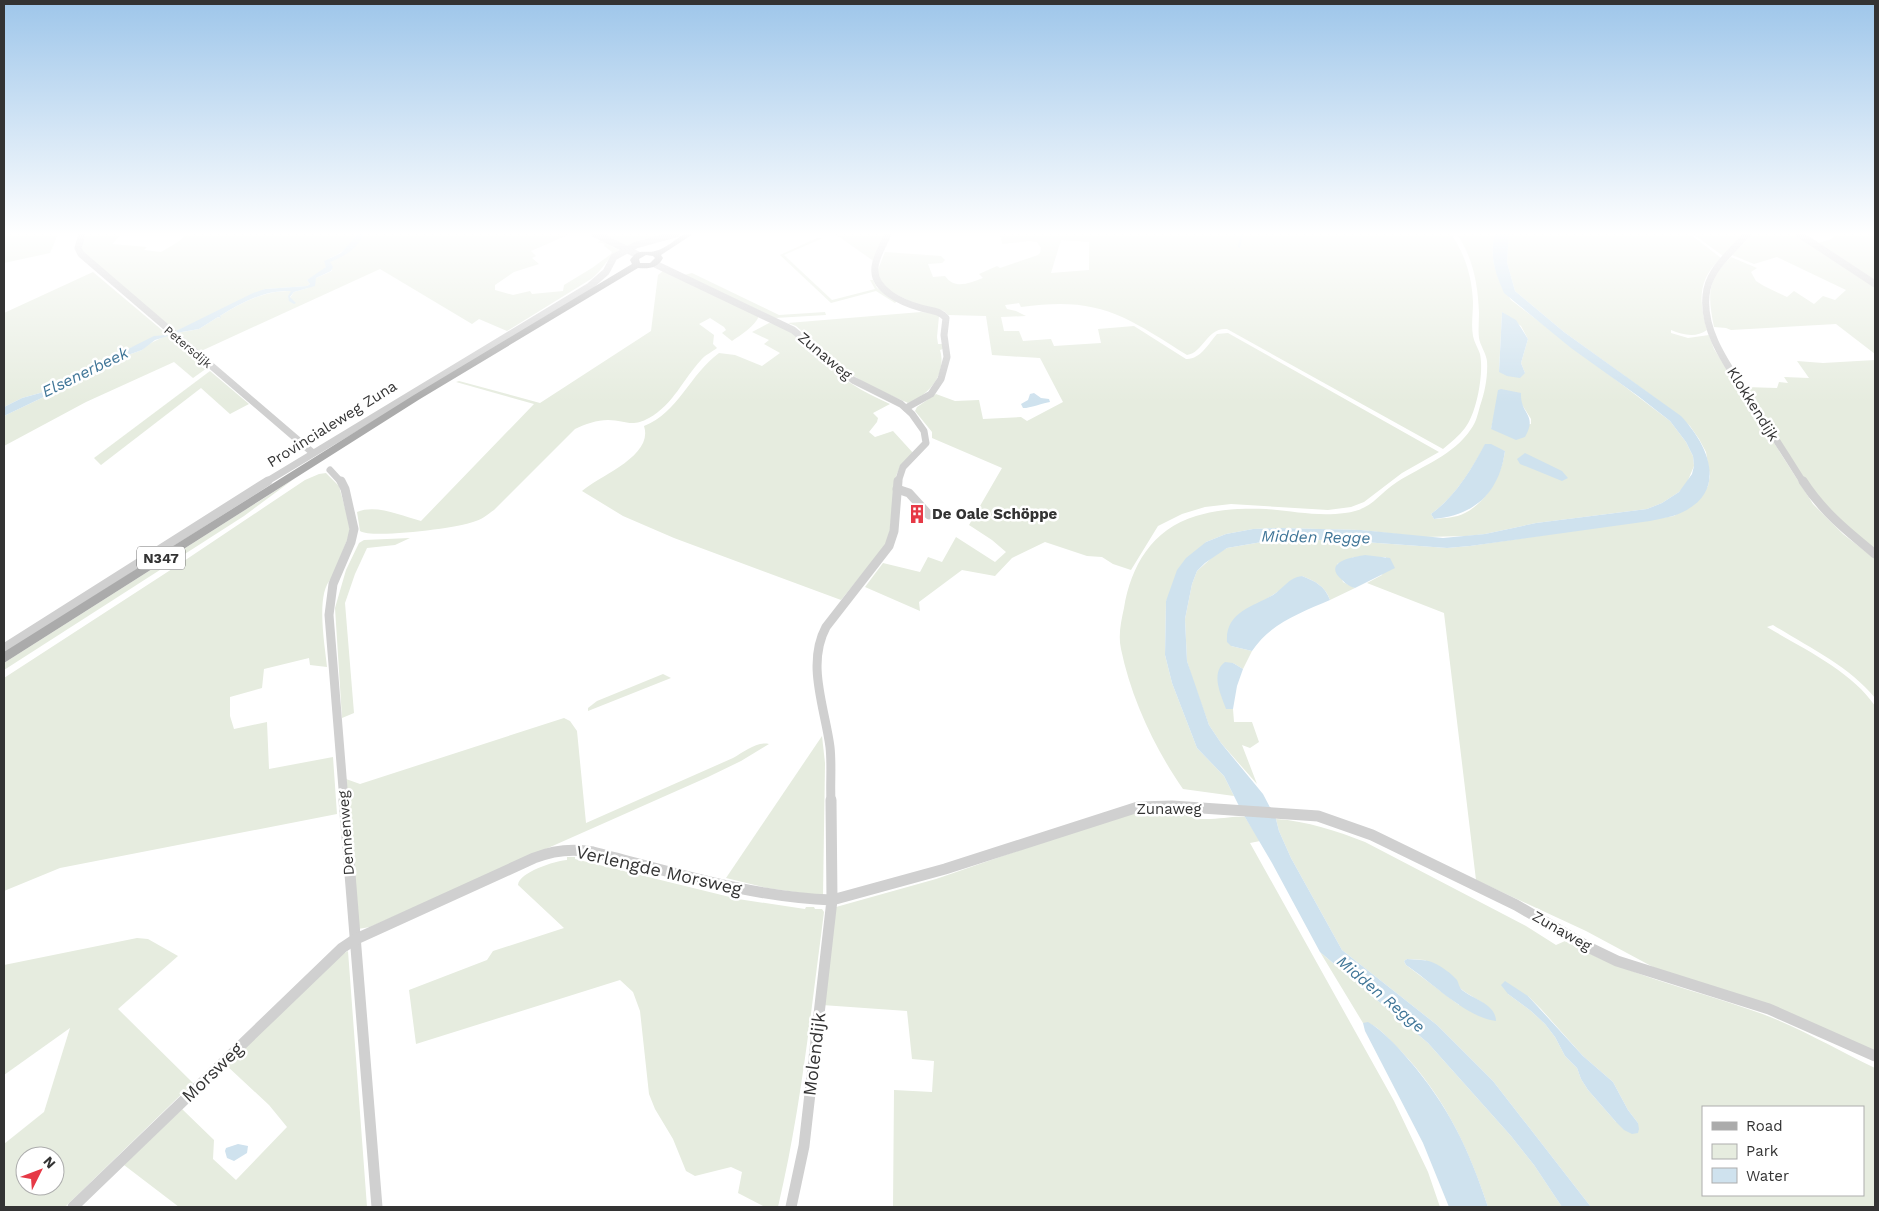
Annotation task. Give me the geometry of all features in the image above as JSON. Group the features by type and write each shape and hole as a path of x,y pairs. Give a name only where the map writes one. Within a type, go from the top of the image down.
{"main road":[{"name":"Provincialeweg Zuna","path":"4,658 588,291"}],"street":[{"name":"Petersdijk","path":"123,291 313,453"},
{"name":"Provincialeweg Zuna","path":"4,648 313,453 583,291"},
{"name":"Zunaweg","path":"711,291 794,330 853,380 906,408 922,428 926,441 921,450 902,469 897,489 894,531 890,546 826,628 820,638 816,654 816,672 830,749 832,900 945,869 1132,808 1164,806 1318,816 1350,826 1516,904 1590,948 1617,961 1769,1009 1875,1056"},
{"path":"887,291 916,306 940,312 946,320 944,332 947,357 941,378 929,395 906,408"},
{"name":"Klokkendijk","path":"1706,291 1707,314 1713,336 1724,358 1812,496 1831,518 1875,554"},
{"name":"Dennenweg","path":"330,470 344,487 354,528 351,542 333,584 328,615 377,1207"},
{"path":"897,489 909,493 929,515"},
{"name":"Verlengde Morsweg","path":"354,940 534,858 565,848 593,852 759,893 804,899 832,900"},
{"name":"Molendijk","path":"791,1207 804,1146 832,900"},
{"name":"Morsweg","path":"73,1207 337,952 354,940"}],"green space":[{"path":"53,291 115,291 207,368 193,378 174,362 86,402 4,446 4,416 111,361 142,350 147,345 167,335 119,352 40,393 22,398 4,407 4,313"},
{"path":"127,291 262,291 175,332"},
{"path":"282,291 292,291 290,298 294,292 333,291 199,352 177,333 199,329 254,298"},
{"path":"416,291 497,291 513,295 530,291 532,294 572,291 507,331 479,319 472,324"},
{"path":"656,291 705,291 759,316 751,327 732,341 722,333 726,330 724,327 710,318 699,324 714,335 713,344 717,348 701,360 665,406 649,418 637,423 604,420 575,429 494,510 481,519 434,530 415,532 381,534 360,531 357,512 365,510 381,510 421,521 534,404 456,382 459,381 540,403 651,331"},
{"path":"717,291 728,291 779,315 825,312 826,315 775,318"},
{"path":"818,291 822,291 832,300 869,291 881,291 897,301 895,303 876,291 831,303"},
{"path":"890,291 1472,291 1472,332 1480,354 1480,381 1476,403 1469,421 1463,431 1443,449 1227,329 1220,329 1215,332 1198,349 1187,355 1127,319 1091,307 1071,304 1021,307 1019,303 1005,305 1007,309 1026,316 1001,317 1004,331 1019,331 1023,341 1051,339 1054,346 1101,343 1098,329 1134,326 1186,359 1191,359 1200,354 1217,334 1228,333 1439,452 1402,473 1364,502 1351,507 1328,510 1231,504 1205,507 1182,514 1158,526 1131,570 1113,564 1102,557 1087,556 1045,542 1012,558 995,576 962,570 919,602 920,611 865,587 883,563 920,572 928,557 942,562 956,537 995,562 1006,552 969,525 1002,468 932,438 932,432 915,411 917,407 936,394 955,401 979,400 983,419 1021,417 1027,421 1063,402 1040,358 992,355 986,316 948,315 944,311 915,304"},
{"path":"1477,291 1506,291 1511,300 1670,421 1686,442 1693,456 1694,466 1686,485 1662,503 1647,509 1536,523 1485,534 1423,537 1361,530 1279,528 1253,529 1226,534 1206,542 1166,601 1165,655 1172,683 1197,748 1224,776 1234,796 1183,789 1163,757 1145,722 1131,686 1120,644 1122,618 1127,593 1138,564 1146,551 1167,530 1196,516 1222,510 1266,509 1335,514 1362,509 1397,482 1447,453 1473,427 1485,390 1487,367 1479,338","holes":["1502,312 1521,326 1528,339 1521,363 1525,373 1499,372","1521,403 1531,419 1531,424 1491,429 1495,412","1485,445 1505,451 1501,469 1487,495 1465,513 1454,517 1434,519 1431,514 1448,500 1468,473"]},
{"path":"1515,291 1702,291 1702,310 1707,330 1694,335 1671,330 1671,333 1688,338 1709,335 1714,349 1813,504 1843,534 1875,559 1875,698 1841,667 1773,625 1767,627 1840,671 1865,693 1875,706 1875,1053 1653,967 1586,931 1476,880 1444,613 1367,583 1382,575 1386,557 1354,557 1337,564 1343,582 1355,588 1330,600 1326,591 1319,585 1302,576 1268,598 1231,646 1252,651 1243,669 1233,663 1226,708 1233,709 1234,722 1252,722 1259,742 1250,748 1242,745 1257,784 1221,743 1209,725 1187,661 1185,619 1192,584 1197,571 1216,554 1227,548 1274,540 1336,540 1447,548 1470,546 1674,516 1700,498 1708,486 1710,476 1706,452 1690,426 1669,408 1564,332"},
{"path":"1711,291 1773,291 1787,297 1794,291 1814,304 1823,296 1835,300 1845,291 1875,291 1875,354 1836,324 1731,330 1714,327 1710,297"},
{"path":"921,312 939,316 937,337 938,344 942,344 943,349 940,350 941,367 939,375 930,389 908,403 870,386 854,376 796,326 788,323"},
{"path":"769,323 778,325 800,339 852,384 890,404 873,413 878,418 869,432 875,437 893,431 914,454 900,467 896,476 890,530 885,546 841,600 674,538 623,516 582,491 633,456 641,447 645,437 644,426 666,412 700,371 719,353 735,355 762,366 780,353 764,344 769,340 752,332"},
{"path":"1875,360 1875,552 1816,497 1745,387 1777,388 1779,382 1788,383 1784,377 1809,378 1797,361 1823,363"},
{"path":"210,371 249,404 230,414 201,388 101,465 94,458"},
{"path":"326,473 339,486 351,530 324,595 322,620 327,667 310,665 309,658 264,669 262,688 230,697 230,716 234,729 267,722 269,769 333,757 337,814 60,868 4,891 4,678 305,480"},
{"path":"294,479 244,516 4,670 4,663"},
{"path":"410,538 395,545 367,548 355,574 345,603 354,713 342,718 335,608 346,570 359,543 364,540"},
{"path":"663,674 671,678 588,711 588,708 597,701"},
{"path":"564,718 570,721 577,731 586,823 733,758 755,746 764,743 769,744 741,761 708,777 370,927 358,929 346,779 360,784"},
{"path":"822,736 825,763 823,896 767,888 726,878"},
{"path":"1181,809 1193,818 1201,819 1245,817 1260,841 1250,843 1394,1101 1428,1172 1440,1207 893,1207 894,1090 932,1092 934,1061 912,1059 907,1011 822,1005 836,907 936,879 1133,811"},
{"path":"1276,819 1322,827 1365,842 1526,926 1556,945 1565,941 1587,953 1633,972 1767,1016 1799,1029 1875,1068 1875,1207 1591,1207 1493,1081 1437,1025 1342,950 1291,858 1279,831","holes":["1407,959 1425,960 1465,992 1483,1003 1459,1005 1406,965 1404,961","1508,994 1528,996 1583,1056 1613,1082 1628,1110 1638,1123 1616,1122 1588,1090 1577,1068 1565,1056 1555,1037 1545,1024"]},
{"path":"567,857 575,857 575,859 738,899 805,909 806,907 814,907 815,909 822,909 824,912 799,1097 778,1207 765,1207 738,1193 742,1172 731,1167 695,1176 686,1171 673,1139 655,1109 649,1094 640,1011 633,992 620,980 416,1044 409,990 487,960 493,951 564,928 518,885 524,876 531,872 554,862 567,860"},
{"path":"137,938 148,939 178,956 118,1009 193,1083 65,1207 4,1207 4,1144 44,1112 70,1028 4,1075 4,965"},
{"path":"348,951 367,1207 179,1207 124,1165 182,1109 214,1140 213,1159 236,1180 287,1127 269,1105 226,1065 339,956"},
{"path":"1320,952 1428,1043 1511,1136 1534,1165 1562,1207 1488,1207 1461,1139 1438,1097 1408,1059 1385,1035 1375,1026 1363,1023"}],"water":[{"path":"260,291 299,291 294,292 290,297 296,303 294,304 289,301 288,296 291,291 263,295 237,306 220,316 221,318 218,317 199,329 174,332"},
{"name":"Midden Regge","path":"1503,291 1515,291 1564,332 1681,416 1701,443 1707,457 1710,471 1708,485 1702,497 1691,508 1673,516 1650,521 1470,546 1447,548 1336,540 1274,540 1227,548 1197,571 1192,584 1185,619 1187,661 1209,725 1221,743 1263,794 1276,819 1279,831 1291,858 1342,950 1437,1025 1493,1081 1591,1207 1562,1207 1534,1165 1511,1136 1428,1043 1320,952 1224,776 1197,748 1172,683 1165,655 1166,601 1177,570 1186,558 1206,542 1226,534 1253,529 1279,528 1361,530 1443,538 1485,534 1536,523 1647,509 1662,503 1679,492 1692,474 1694,466 1693,456 1686,442 1670,421 1571,348"},
{"path":"1502,312 1516,320 1528,339 1521,363 1525,373 1520,378 1507,376 1499,372"},
{"name":"Elsenerbeek","path":"167,335 155,340 142,350 111,361 4,416 4,407 22,398 40,393 154,336"},
{"path":"1498,390 1521,393 1521,400 1530,424 1525,437 1516,440 1491,429"},
{"path":"1034,393 1041,398 1049,399 1050,402 1023,408 1021,404 1028,400 1030,394"},
{"path":"1485,444 1491,444 1505,451 1502,466 1491,490 1473,507 1462,513 1434,519 1431,514 1448,500 1455,491"},
{"path":"1525,453 1562,471 1568,478 1562,481 1520,464 1517,459"},
{"path":"1365,555 1390,558 1395,568 1355,588 1346,584 1336,572 1336,567 1343,561"},
{"path":"1302,576 1319,585 1330,600 1297,614 1277,626 1252,651 1231,646 1227,642 1228,632 1235,617 1249,607 1273,595 1293,579"},
{"path":"1225,662 1233,663 1243,669 1237,686 1233,709 1226,709 1218,684 1218,672"},
{"path":"1407,959 1424,960 1446,970 1457,980 1462,990 1492,1010 1496,1021 1473,1013 1449,998 1406,965 1404,961"},
{"path":"1505,981 1528,996 1583,1056 1613,1082 1628,1110 1638,1123 1638,1133 1632,1134 1624,1130 1588,1090 1577,1068 1565,1056 1555,1037 1531,1011 1508,994 1501,985"},
{"path":"1368,1022 1399,1049 1435,1093 1465,1147 1488,1207 1449,1207 1423,1143 1365,1031 1363,1023"},
{"path":"238,1144 248,1146 247,1153 234,1161 227,1158 226,1148"}],"place":[{"name":"De Oale Schöppe","path":"917,514"}]}
